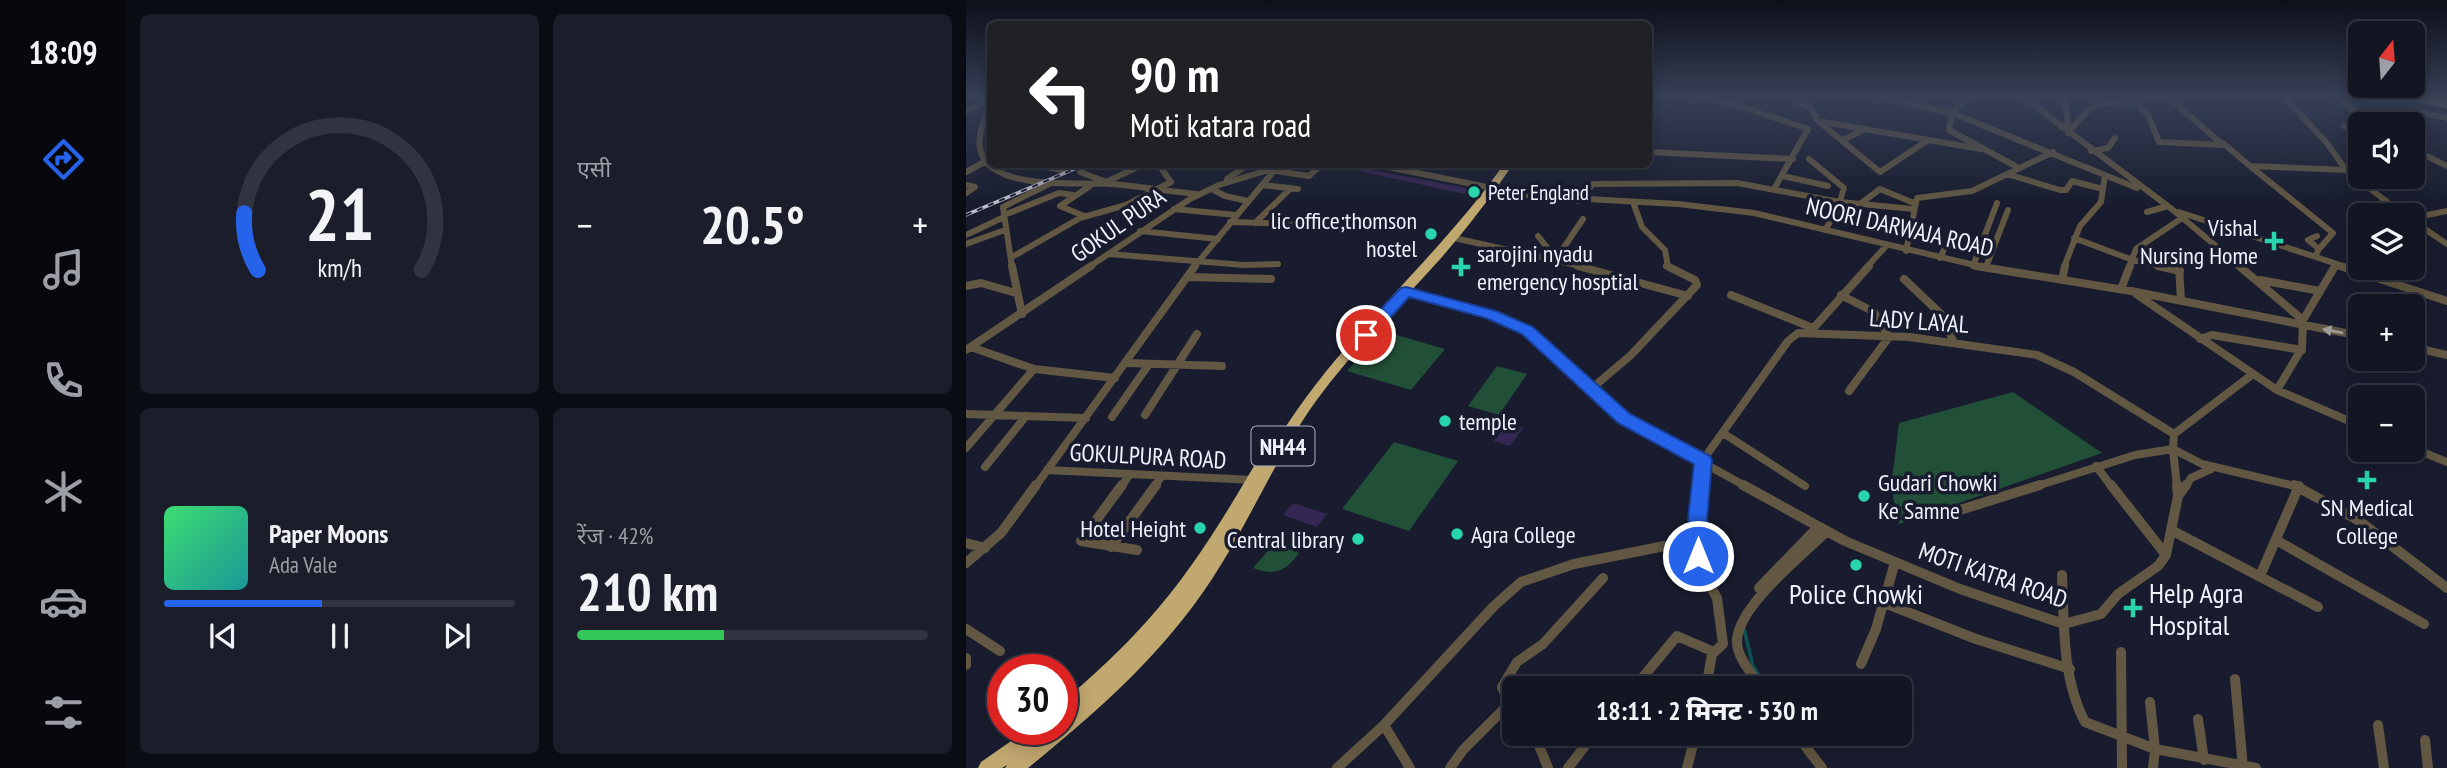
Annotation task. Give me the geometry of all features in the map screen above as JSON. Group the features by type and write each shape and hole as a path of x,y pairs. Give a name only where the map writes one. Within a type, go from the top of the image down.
{"highway":[{"name":"NH44","path":"1078,716 1165,631 1207,575 1309,388 1488,190 1499,168"},
{"name":"NH44","path":"1078,700 1106,678 1176,601 1314,396 1454,238 1506,168"},
{"name":"NH44","path":"1011,761 1026,745"},
{"name":"NH44","path":"987,768 1011,761 1036,745"}],"street":[{"path":"966,172 987,155 979,140 980,132"},
{"path":"1774,189 1808,132"},
{"path":"1832,132 1882,173 1928,140"},
{"path":"1843,141 1859,132"},
{"path":"1885,132 1981,149"},
{"path":"1951,132 2019,168"},
{"path":"2001,132 2146,192"},
{"path":"2155,132 2159,142 2223,145 2208,132"},
{"path":"2317,132 2346,170 2389,203"},
{"path":"2068,133 2170,208 2257,279 2303,323"},
{"path":"2091,151 2108,148 2115,138"},
{"path":"2223,144 2333,233 2319,249 2315,259"},
{"path":"1652,152 1793,159"},
{"path":"1906,251 1914,206 1922,195 1972,191 2053,152"},
{"path":"2425,155 2447,166"},
{"path":"1809,159 1844,188 1840,202 1825,230"},
{"path":"2250,166 2346,170"},
{"path":"995,168 1024,178 1051,183 1092,184 1108,183 1136,168"},
{"path":"1024,178 1036,168"},
{"path":"1012,257 1084,216 1112,210 1172,181 1165,177 1160,168"},
{"path":"1219,185 1243,168"},
{"path":"1086,418 1198,262 1262,185 1278,168 1309,176 1318,168"},
{"name":"GOKUL PURA","path":"969,349 1140,231 1199,194 1219,185 1278,168"},
{"name":"NOORI DARWAJA ROAD","path":"1387,168 1488,190 1577,201 1633,202 1734,210 1973,266 2131,290 2348,334"},
{"path":"1403,172 1408,168"},
{"path":"1080,172 1108,183 1156,191 1199,194"},
{"path":"2007,174 2060,190 2066,190 2072,181 2103,189"},
{"path":"2062,280 2074,238 2083,221 2099,207 2105,175"},
{"path":"1783,176 1828,186"},
{"path":"1577,201 1589,186 1598,184 1727,182 1840,202 1914,206"},
{"path":"1022,314 1016,293 1003,207 1051,183"},
{"path":"1084,216 1060,206 1092,184"},
{"path":"966,185 975,187 966,193"},
{"path":"1255,223 1294,188 1262,185"},
{"path":"1212,189 1224,196 1248,201"},
{"path":"1860,204 1880,189 1914,206"},
{"path":"966,235 1059,193 1073,195"},
{"path":"1591,389 1631,355 1688,296 1697,282 1667,267 1665,250 1642,227 1633,202"},
{"path":"1973,266 1997,203"},
{"path":"2147,212 2170,208 2315,259 2447,300"},
{"path":"1174,209 1236,215"},
{"path":"1986,268 2008,210"},
{"path":"2425,217 2447,211"},
{"path":"2120,289 2130,259 2142,244 2182,218"},
{"path":"1558,258 1583,219"},
{"path":"1230,222 1300,224"},
{"path":"2425,228 2447,243"},
{"path":"966,244 1005,230"},
{"path":"1140,231 1217,239"},
{"path":"1538,236 1558,258"},
{"path":"2317,236 2308,240 2319,249"},
{"path":"1940,258 1950,237"},
{"path":"1454,238 1558,258 1688,296"},
{"path":"2074,238 2130,259 2180,271"},
{"path":"1709,676 1714,652 1721,648 1723,637 1717,598 1697,568 1702,543 1698,519 1703,460 1788,341 1798,333 1812,330 1886,246"},
{"path":"1108,254 1198,262 1279,264"},
{"path":"2179,258 2181,301"},
{"path":"2277,390 2302,349 2303,323 2335,265"},
{"path":"1187,277 1271,279"},
{"path":"1904,279 1943,316 1953,341"},
{"path":"2257,279 2320,291"},
{"path":"966,286 981,283 1016,293"},
{"path":"2131,290 2277,390 2348,420"},
{"name":"MOTI KATRA ROAD","path":"1406,291 1514,323 1555,354 1624,419 1703,460 1823,529 1895,562 2064,624 2103,613 2118,594 2148,574 2166,555"},
{"name":"LADY LAYAL","path":"1731,295 1812,330 1953,341 2020,351 2050,360 2174,434"},
{"path":"1841,295 1874,312 1889,337 1849,391"},
{"path":"1145,415 1197,334"},
{"path":"2200,339 2212,335 2302,349"},
{"path":"969,349 1034,369 1115,378"},
{"path":"2425,350 2447,355"},
{"path":"1127,363 1222,366"},
{"path":"1112,417 1149,363"},
{"path":"966,447 1034,369"},
{"path":"2166,555 2178,496 2174,434 2253,374"},
{"name":"GOKULPURA ROAD","path":"966,414 1086,418"},
{"path":"985,467 1026,416"},
{"name":"GOKULPURA ROAD","path":"1047,470 1086,418"},
{"path":"1723,433 1805,486"},
{"path":"1960,510 2096,466 2152,451 2173,449 2188,460 2211,468 2255,473 2299,486 2347,513 2447,588"},
{"path":"2425,453 2447,462"},
{"path":"2096,466 2166,555"},
{"path":"2178,496 2192,478 2211,468"},
{"path":"966,563 1001,533 1047,470"},
{"name":"GOKULPURA ROAD","path":"1047,470 1259,481"},
{"path":"1129,474 1081,541 1138,550"},
{"path":"1111,547 1162,476"},
{"path":"2260,576 2299,486"},
{"path":"1759,588 1823,529"},
{"path":"1755,676 1741,654 1737,638 1749,612 1823,529"},
{"path":"2173,531 2318,607"},
{"path":"2276,540 2424,624"},
{"path":"1337,768 1384,725 1494,606 1521,582 1574,564 1685,542 1702,543"},
{"path":"966,543 985,548"},
{"path":"1861,664 1876,629 1895,562"},
{"path":"2062,575 2064,624 2070,669 2081,717 2089,726 2155,749 2256,768"},
{"path":"1508,676 1522,656 1543,644 1603,578"},
{"path":"1882,602 1976,639 2070,669"},
{"path":"966,629 1000,651"},
{"path":"1644,676 1676,636 1714,652"},
{"path":"1723,637 1737,638"},
{"path":"2121,652 2122,768"},
{"path":"966,658 966,665"},
{"path":"2235,679 2243,767"},
{"path":"2150,702 2155,749 2153,768"},
{"path":"1450,768 1464,750 1502,716"},
{"path":"2198,719 2204,760"},
{"path":"1384,725 1410,768"},
{"path":"2378,725 2384,768"},
{"path":"2425,740 2428,768"},
{"path":"1540,746 1548,768"},
{"path":"1567,767 1584,746"},
{"path":"1687,768 1693,746"},
{"path":"1805,746 1822,768"}],"green space":[{"path":"1383,331 1445,349 1411,390 1347,371"},
{"path":"1497,366 1527,374 1499,415 1468,406"},
{"path":"2013,392 2102,453 1899,524 1891,487 1899,423"},
{"path":"1394,442 1458,461 1409,531 1342,509"},
{"path":"1274,544 1299,553 1279,571 1268,572 1253,568"}],"building":[{"path":"1359,168 1366,168 1476,190 1470,195 1358,171"},
{"path":"1507,424 1523,428 1510,446 1494,441"},
{"path":"1293,503 1327,514 1317,527 1283,515"}],"waterway":[{"path":"1744,629 1753,666 1760,676"}],"railway":[{"path":"966,215 1077,168"}],"place":[{"name":"Peter England","path":"1474,192"},
{"name":"lic office;thomson hostel","path":"1431,234"},
{"name":"Vishal Nursing Home","path":"2274,241"},
{"name":"sarojini nyadu emergency hosptial","path":"1461,267"},
{"name":"temple","path":"1445,421"},
{"name":"SN Medical College","path":"2367,480"},
{"name":"Gudari Chowki Ke Samne","path":"1864,496"},
{"name":"Hotel Height","path":"1200,528"},
{"name":"Agra College","path":"1457,534"},
{"name":"Central library","path":"1358,539"},
{"name":"Police Chowki","path":"1856,565"},
{"name":"Help Agra Hospital","path":"2133,608"}],"route":[{"path":"1366,335 1406,291 1491,314 1527,331 1624,419 1703,460 1698,519 1702,543 1698,556"}]}
